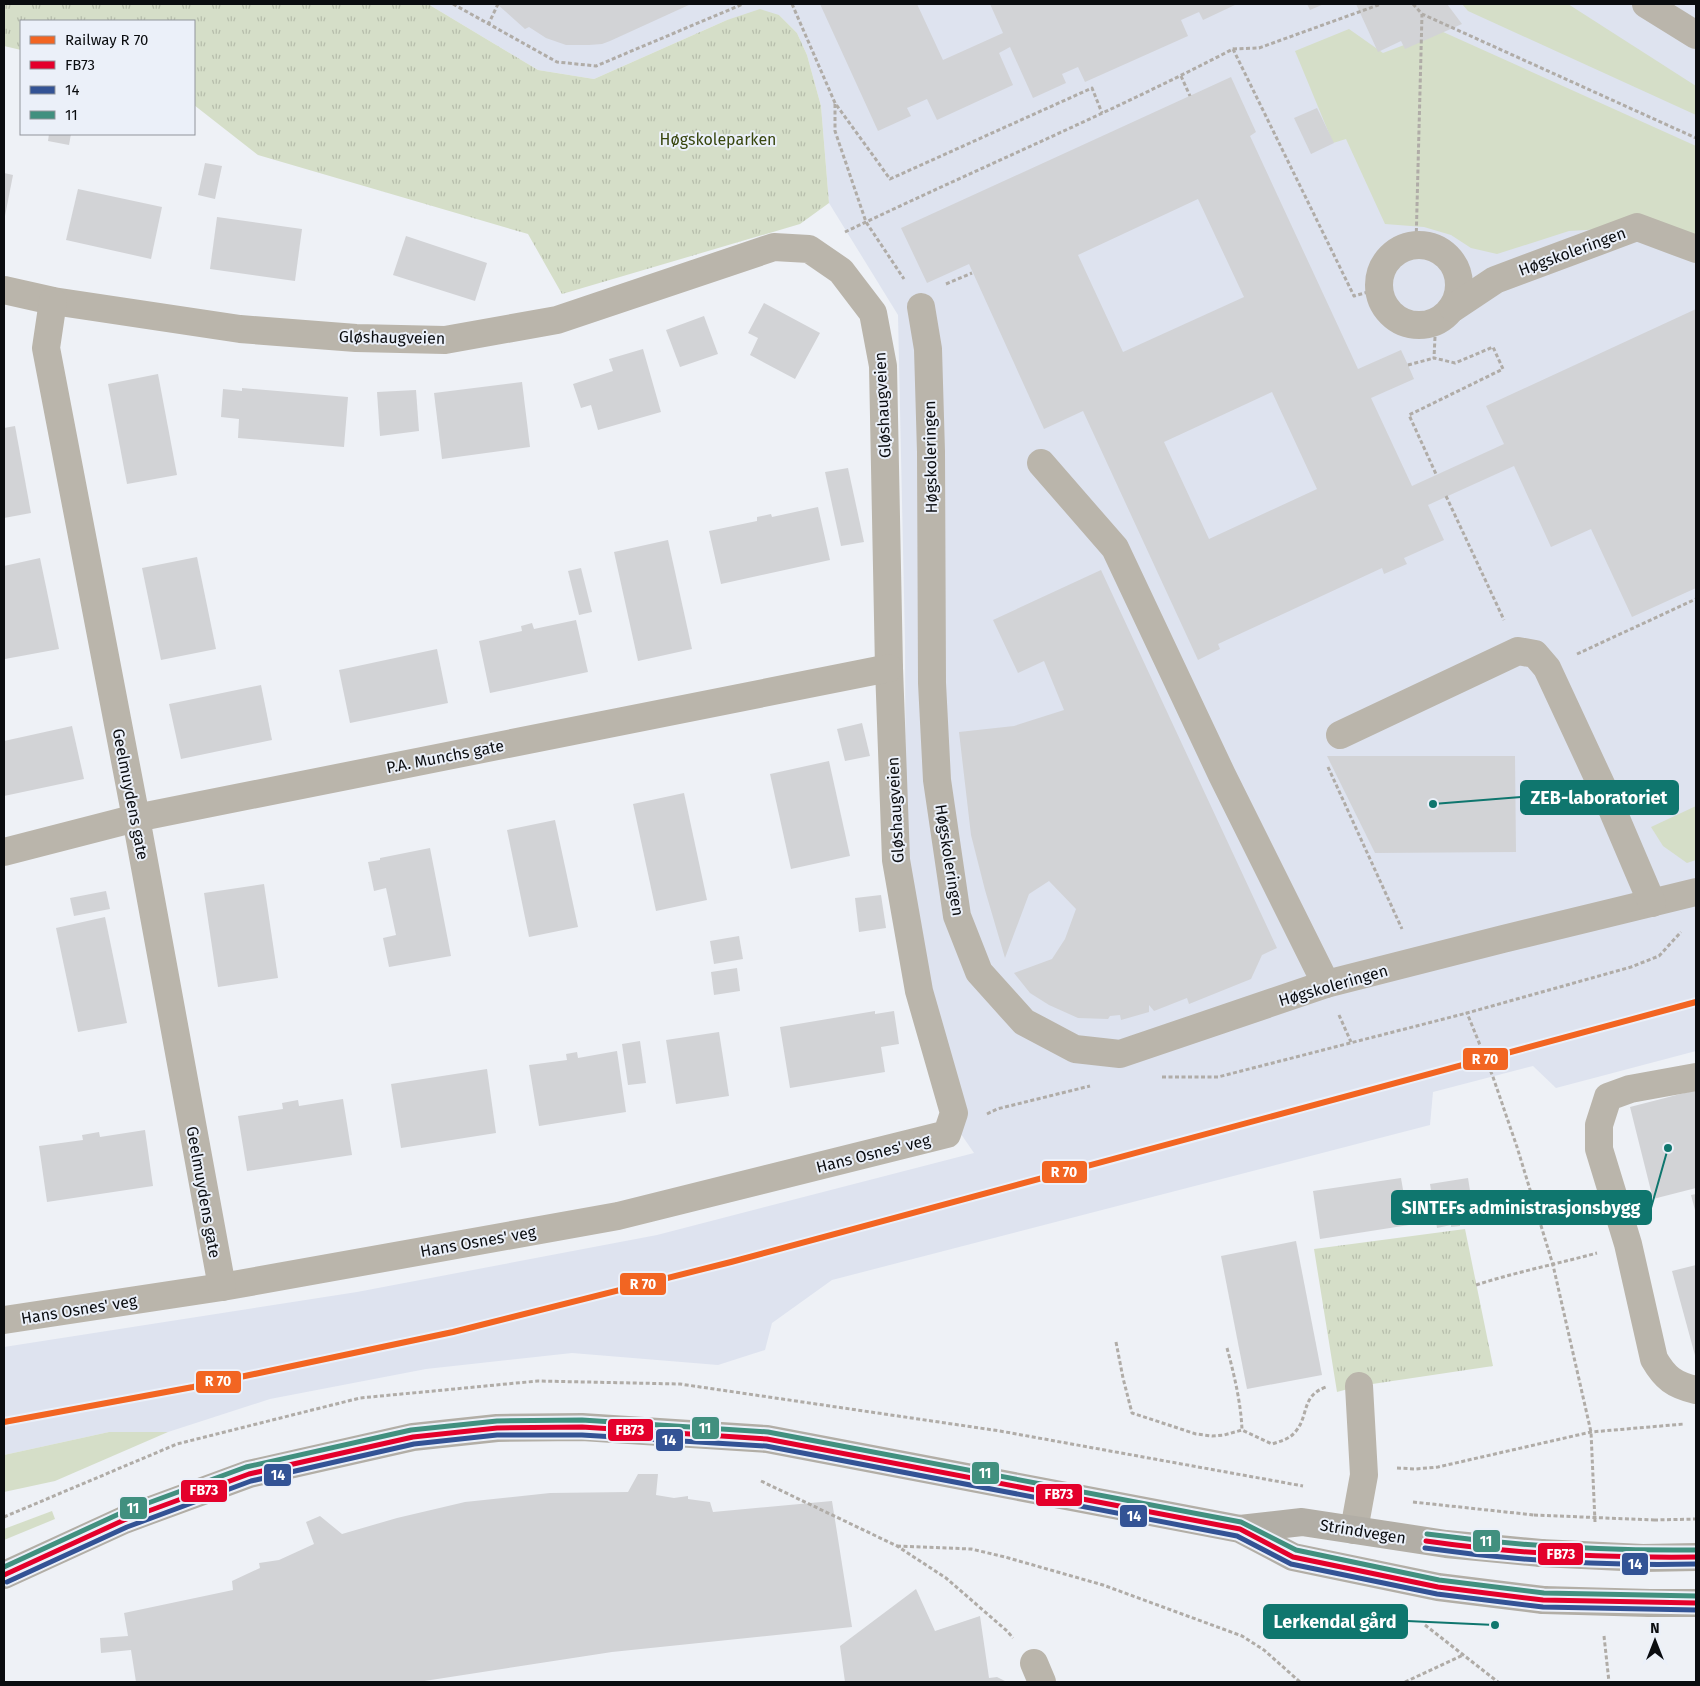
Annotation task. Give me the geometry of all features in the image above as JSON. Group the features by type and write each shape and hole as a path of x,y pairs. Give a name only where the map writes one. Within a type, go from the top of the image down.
{"main road":[{"name":"Strindvegen","path":"4,1574 124,1520 250,1474 412,1437 497,1428 582,1427 768,1439 1240,1529 1294,1557 1438,1586 1543,1600 1696,1603"},
{"name":"Strindvegen","path":"1240,1529 1302,1522 1446,1544 1541,1553 1643,1558 1696,1557"}],"street":[{"path":"1646,4 1696,35"},
{"name":"Høgskoleringen","path":"1379,289 1382,301 1389,312 1399,320 1411,325 1424,325 1495,280 1637,227 1696,249"},
{"path":"1379,289 1380,276 1385,264 1393,255 1404,248 1416,245 1435,248 1450,259 1457,271 1460,284 1458,296 1444,314"},
{"name":"Gløshaugveien","path":"4,290 53,301 240,329 356,338 444,340 557,320 774,247 810,249 841,271 873,313 883,366 889,668 896,860 919,991 954,1113 946,1134"},
{"name":"Geelmuydens gate","path":"53,301 46,348 136,818 222,1287"},
{"name":"Høgskoleringen","path":"920,307 928,349 931,452 932,683 937,780 957,916 979,972 1024,1022 1075,1049 1120,1054 1326,984 1503,938 1696,892"},
{"path":"1041,462 1115,548 1222,775 1326,984"},
{"path":"1340,735 1518,650 1535,654 1547,668 1606,794 1652,903"},
{"name":"P.A. Munchs gate","path":"4,852 136,818 889,668"},
{"path":"1696,1077 1630,1089 1608,1097 1599,1125 1599,1149 1628,1244 1654,1359 1663,1374 1683,1387 1696,1390"},
{"name":"Hans Osnes' veg","path":"4,1320 222,1287 618,1216 946,1134"},
{"path":"1354,1530 1362,1486 1360,1386"}],"path":[{"path":"453,4 557,62 596,66 743,4"},
{"path":"488,25 498,4"},
{"path":"792,4 836,103 890,179 1092,88 1102,113"},
{"path":"810,249 1181,76 1233,49 1259,48 1381,4"},
{"path":"1413,4 1422,14 1696,138"},
{"path":"1416,245 1422,14"},
{"path":"1233,49 1354,296 1379,289"},
{"path":"1181,76 1190,96"},
{"path":"836,103 835,130 866,222 920,307"},
{"path":"1434,358 1444,314"},
{"path":"1408,365 1434,358 1454,363 1493,347 1503,370 1409,415 1436,474"},
{"path":"1446,496 1518,650"},
{"path":"1547,668 1696,599"},
{"path":"1328,765 1405,935"},
{"path":"1162,1077 1218,1077 1467,1013 1631,967 1659,956 1678,934 1684,930"},
{"path":"1337,1009 1351,1042"},
{"path":"1467,1013 1517,1147 1553,1265 1591,1432"},
{"path":"946,1134 997,1109 1097,1084"},
{"path":"1476,1284 1628,1244"},
{"path":"1116,1342 1132,1413 1196,1434 1224,1435 1242,1430 1272,1444 1286,1439 1297,1431 1308,1404 1316,1391 1329,1386"},
{"path":"1227,1348 1242,1416 1242,1430"},
{"path":"1362,1486 1393,1468 1416,1469 1438,1467 1591,1432 1687,1424"},
{"path":"761,1481 897,1546 946,1578 1007,1630"},
{"path":"1362,1486 1534,1514 1654,1520 1696,1519"},
{"path":"897,1546 970,1549 1103,1585 1242,1636 1264,1650 1300,1682"},
{"path":"1425,1625 1498,1682"},
{"path":"1405,1682 1463,1655"}],"shaded area":[{"path":"428,4 1696,4 1696,1051 1556,1088 1533,1066 1433,1092 1430,1125 832,1280 772,1323 765,1350 718,1365 572,1353 426,1369 270,1399 168,1432 109,1432 4,1455 4,1347 357,1292 657,1235 974,1153 950,1118 906,868 905,642 898,315 829,203 821,106 807,55 797,33 779,15 727,20 594,79 538,70"}],"green space":[{"name":"Høgskoleparken","path":"4,4 428,4 538,70 594,79 727,20 760,9 779,15 797,33 807,55 821,106 829,203 800,224 562,294 528,234 258,155 195,106 195,20 20,20 20,50 4,46"},
{"path":"1462,4 1568,4 1696,86 1696,115 1468,11"},
{"path":"1349,29 1383,53 1441,31 1696,146 1696,249 1637,227 1569,231 1497,254 1471,248 1451,235 1424,227 1385,224 1346,139 1333,143 1295,51"},
{"path":"1696,806 1696,860 1687,863 1663,846 1651,827"},
{"path":"1465,1229 1493,1366 1359,1386 1337,1392 1314,1249"},
{"path":"109,1432 168,1432 55,1481 4,1492 4,1455"},
{"path":"52,1511 55,1519 4,1540 4,1529"}],"building":[{"path":"497,4 691,4 602,44 566,45 546,38 529,27 525,29"},
{"path":"820,4 917,4 943,60 1003,33 990,4 1237,4 1203,20 1199,12 1181,20 1188,36 1085,82 1078,67 1062,74 1066,83 1033,98 1010,47 999,53 1013,85 937,120 927,99 907,108 911,116 878,131"},
{"path":"1307,4 1324,4 1310,10"},
{"path":"1356,4 1447,4 1462,24 1405,49 1401,41 1378,52"},
{"path":"1231,77 1256,132 1250,136 1358,369 1401,350 1408,365 1414,379 1371,398 1412,486 1504,444 1486,406 1696,309 1696,588 1632,617 1591,529 1551,547 1514,466 1428,505 1444,540 1404,558 1407,564 1384,574 1382,568 1218,644 1220,649 1198,660 1083,411 1044,429 969,264 927,283 901,228","holes":["1198,199 1244,297 1123,352 1078,255","1272,392 1317,489 1209,539 1164,442"]},
{"path":"1317,108 1334,143 1311,154 1294,118"},
{"path":"49,135 71,135 69,145 48,141"},
{"path":"205,163 222,166 215,199 198,195"},
{"path":"4,173 13,175 5,216 4,216"},
{"path":"78,189 162,207 151,259 66,240"},
{"path":"217,217 302,229 295,281 210,269"},
{"path":"406,236 487,263 475,301 393,275"},
{"path":"764,303 820,333 795,379 750,355 758,338 748,333"},
{"path":"704,316 718,354 680,367 666,330"},
{"path":"643,349 661,412 598,430 591,405 581,408 573,384 613,371 609,359"},
{"path":"158,374 177,475 127,484 108,384"},
{"path":"522,382 530,447 442,459 434,393"},
{"path":"242,388 348,397 344,447 238,438 239,419 221,417 223,389 242,391"},
{"path":"416,390 419,431 380,436 377,392"},
{"path":"15,426 31,513 4,518 4,428"},
{"path":"848,468 864,542 841,546 825,472"},
{"path":"818,507 830,560 721,584 709,531 757,521 757,517 771,514 772,517"},
{"path":"668,540 692,649 638,661 614,552"},
{"path":"197,557 216,649 161,660 142,568"},
{"path":"40,558 59,649 5,659 4,566"},
{"path":"581,568 592,612 579,615 568,571"},
{"path":"1101,570 1277,948 1262,955 1251,979 1189,1004 1187,998 1154,1011 1149,1005 1149,1012 1121,1020 1120,1015 1110,1016 1108,1019 1078,1018 1049,1005 1030,993 1014,973 1052,959 1065,939 1076,909 1049,881 1029,894 1005,958 971,835 959,732 1014,726 1064,710 1044,661 1018,673 993,620"},
{"path":"576,620 588,672 490,693 479,641 522,631 521,626 532,623 534,629"},
{"path":"437,649 448,703 350,723 339,670"},
{"path":"261,685 272,740 181,759 169,704"},
{"path":"862,723 870,756 845,761 837,729"},
{"path":"72,726 84,779 4,796 4,741"},
{"path":"1327,756 1515,756 1516,852 1375,853"},
{"path":"829,761 850,856 791,869 770,774"},
{"path":"684,793 707,900 656,911 633,804"},
{"path":"555,820 578,927 529,937 507,830"},
{"path":"430,848 451,956 389,967 383,938 396,935 386,888 374,891 368,862"},
{"path":"264,884 278,978 218,987 204,893"},
{"path":"106,891 110,909 74,916 70,898"},
{"path":"881,895 886,928 859,932 855,898"},
{"path":"105,917 127,1023 78,1032 56,928"},
{"path":"739,936 743,959 714,964 710,941"},
{"path":"737,968 740,991 714,995 711,972"},
{"path":"875,1011 875,1014 894,1011 899,1044 881,1047 885,1072 790,1088 780,1027"},
{"path":"719,1032 729,1096 676,1104 666,1040"},
{"path":"640,1041 646,1083 628,1085 622,1044"},
{"path":"617,1051 626,1112 539,1126 529,1065 567,1060 566,1054 577,1052 578,1058"},
{"path":"487,1069 496,1133 401,1148 391,1084"},
{"path":"1696,1090 1696,1188 1653,1199 1630,1107"},
{"path":"343,1099 352,1155 247,1171 238,1116 283,1109 282,1103 298,1100 299,1106"},
{"path":"145,1130 153,1186 47,1202 39,1146 83,1140 82,1135 99,1132 100,1137"},
{"path":"1401,1178 1409,1225 1320,1239 1313,1191"},
{"path":"1468,1178 1475,1222 1460,1224 1460,1226 1451,1227 1451,1225 1437,1228 1430,1184"},
{"path":"1696,1194 1696,1214 1691,1195"},
{"path":"1296,1241 1322,1375 1247,1389 1221,1256"},
{"path":"1696,1265 1696,1359 1672,1271"},
{"path":"638,1474 658,1474 656,1495 674,1498 688,1496 688,1499 710,1502 713,1512 832,1501 852,1627 612,1652 418,1682 136,1682 131,1650 101,1653 100,1638 128,1636 124,1613 233,1590 232,1581 260,1568 259,1563 279,1560 314,1544 306,1522 320,1516 342,1534 397,1518 465,1502 550,1493 628,1492"},
{"path":"916,1589 935,1631 980,1616 989,1678 997,1677 1007,1682 845,1682 840,1646"}],"transit line":[{"path":"4,1422 193,1387 453,1332 731,1262 1696,1002"},
{"name":"11","path":"4,1567 121,1513 246,1467 411,1430 497,1421 582,1420 768,1432 1241,1522 1296,1550 1439,1580 1544,1593 1696,1596"},
{"name":"FB73","path":"4,1575 124,1520 249,1474 413,1437 497,1428 582,1427 767,1439 1240,1529 1293,1557 1438,1587 1543,1600 1696,1603"},
{"name":"14","path":"7,1582 127,1527 251,1481 414,1444 497,1435 582,1435 766,1446 1237,1536 1291,1564 1437,1594 1543,1607 1696,1610"},
{"name":"11","path":"1427,1534 1561,1547 1696,1550"},
{"name":"FB73","path":"1426,1541 1493,1549 1561,1554 1628,1557 1696,1557"},
{"name":"14","path":"1425,1548 1560,1562 1696,1564"}],"place":[{"name":"ZEB-laboratoriet","path":"1433,804"},
{"name":"SINTEFs administrasjonsbygg","path":"1668,1148"},
{"name":"Lerkendal gård","path":"1495,1625"}]}
